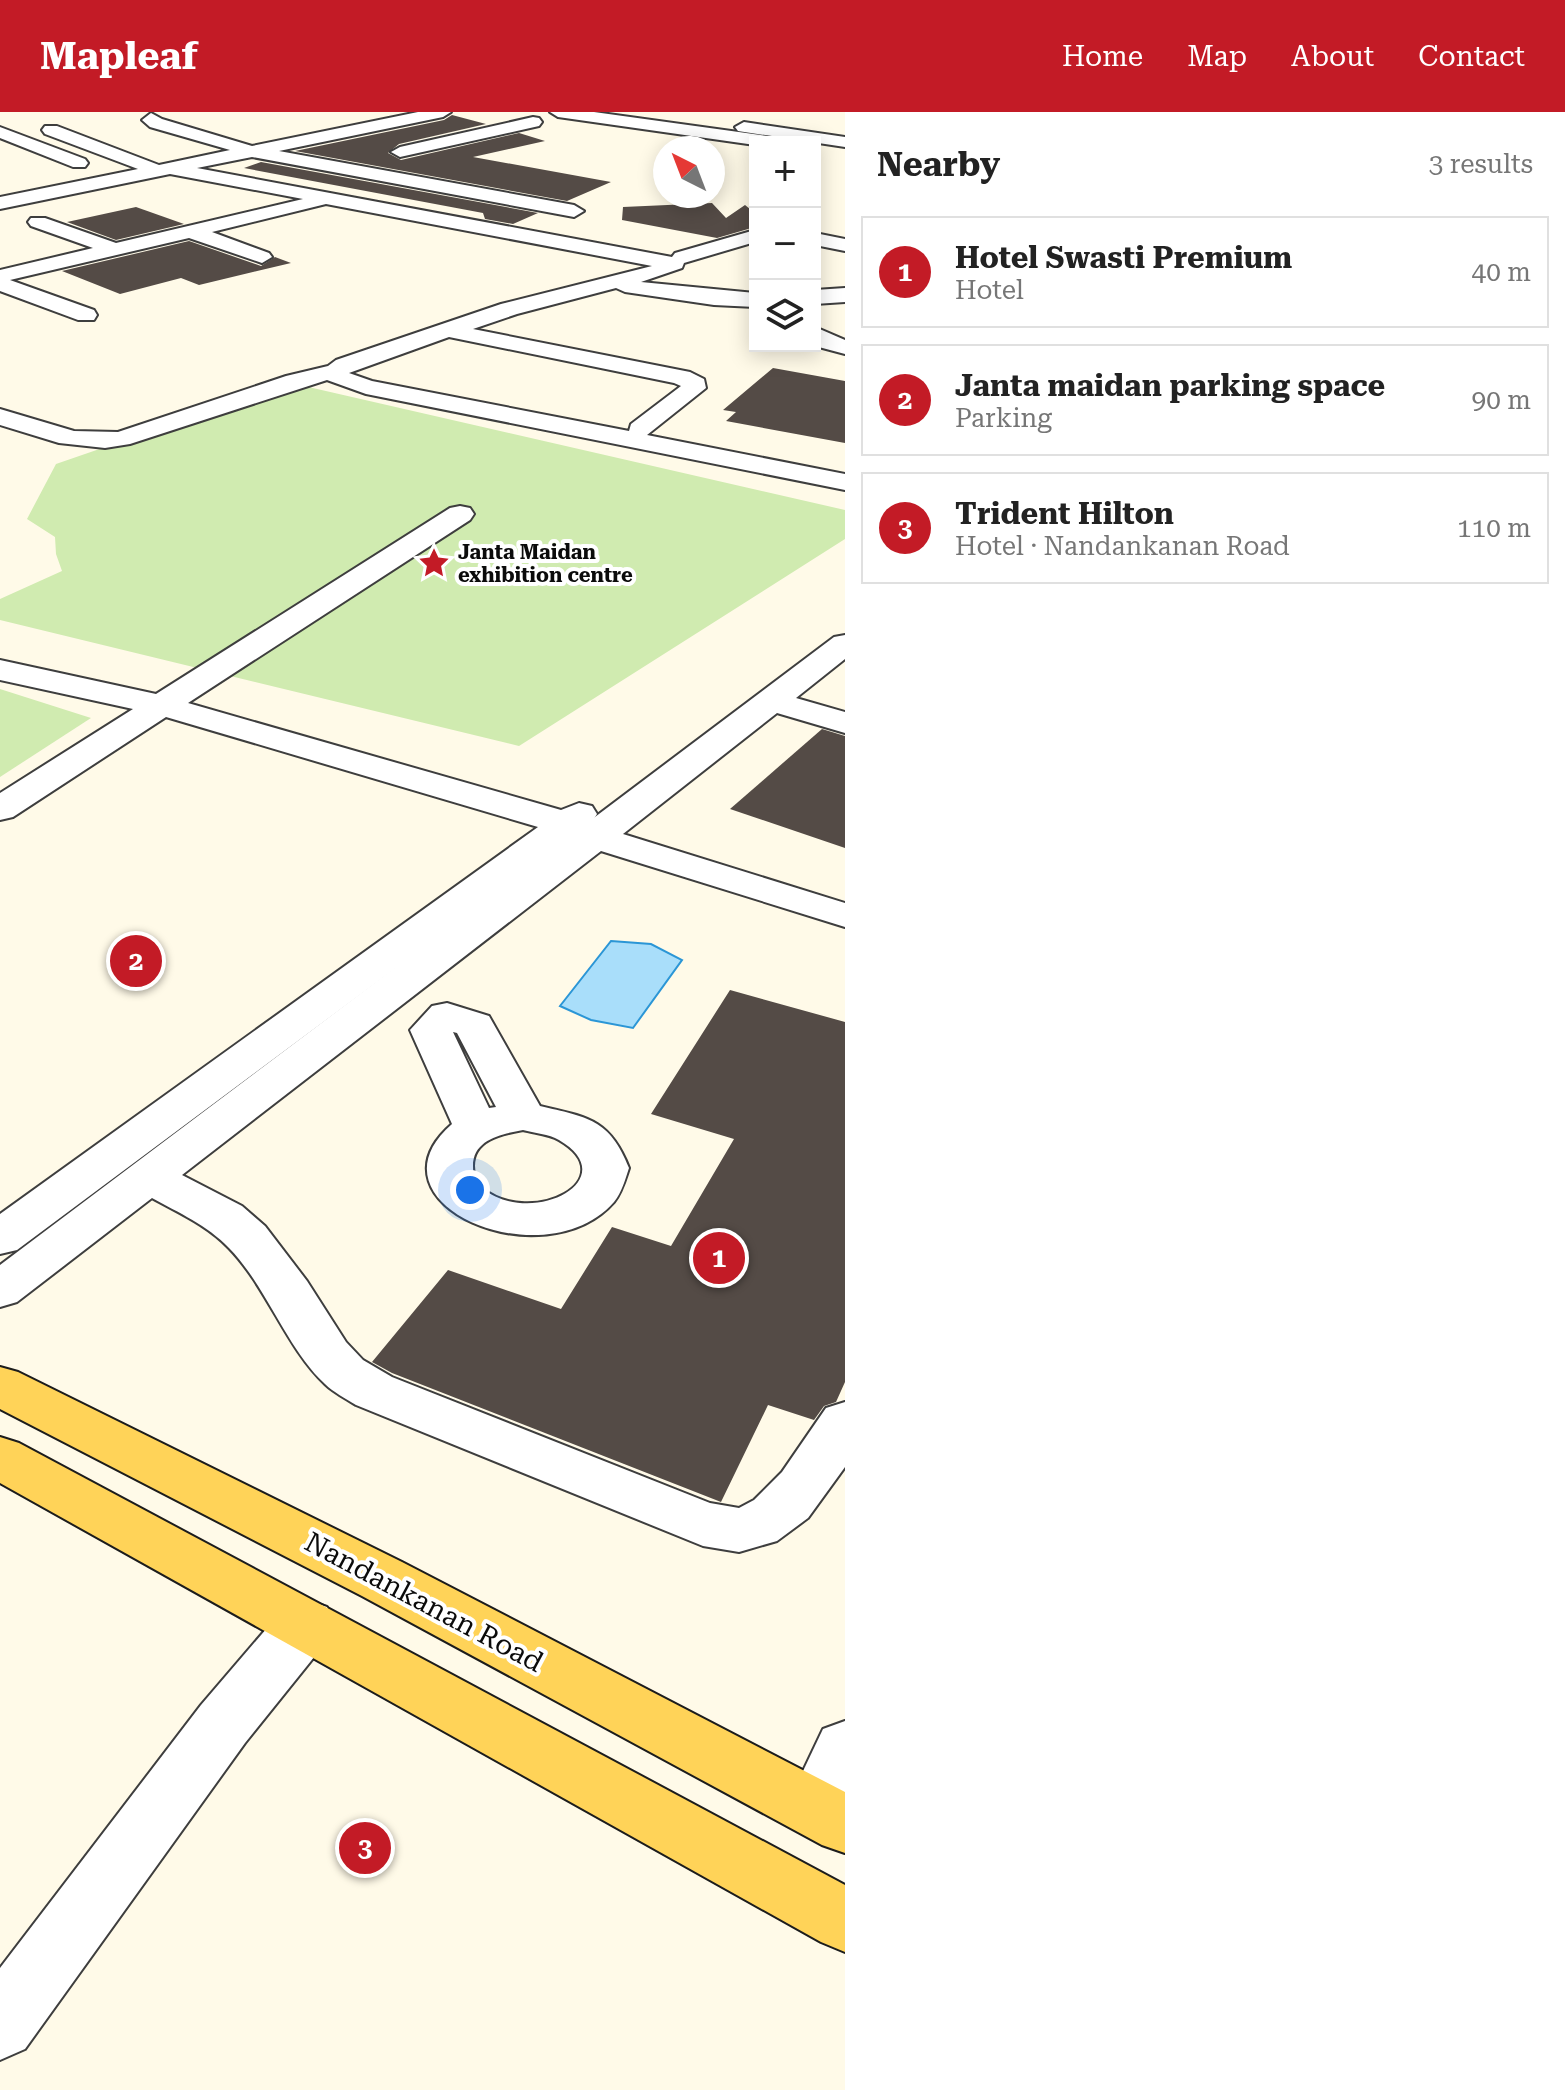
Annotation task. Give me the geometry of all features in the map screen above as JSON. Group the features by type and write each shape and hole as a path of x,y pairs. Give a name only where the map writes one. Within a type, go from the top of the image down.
{"main road":[{"name":"Nandankanan Road","path":"0,1386 382,1579 831,1816"},
{"path":"0,1458 845,1920"}],"street":[{"path":"177,112 150,120 251,151 574,211"},
{"path":"0,203 443,112"},
{"path":"558,112 749,139"},
{"path":"643,112 845,142"},
{"path":"336,167 533,122"},
{"path":"194,135 236,126"},
{"path":"0,417 67,438 99,442 121,439 295,381 336,371 344,365 451,327 675,264 173,168 51,130"},
{"path":"3,135 93,168"},
{"path":"821,149 845,153"},
{"path":"14,161 57,154"},
{"path":"173,168 682,257 702,264 456,332 380,360 367,367 367,372 392,382 845,472"},
{"path":"214,195 261,185"},
{"path":"0,276 193,225 333,198"},
{"path":"38,222 112,248"},
{"path":"193,225 262,257"},
{"path":"682,257 749,238"},
{"path":"821,240 845,245"},
{"path":"0,284 86,315"},
{"path":"623,286 749,299"},
{"path":"821,297 845,295"},
{"path":"456,332 681,377 695,384 694,388 640,429"},
{"path":"821,339 845,347"},
{"path":"336,371 337,377 366,387 845,482"},
{"path":"0,809 460,514"},
{"path":"0,1290 431,961 580,830 627,782 845,612"},
{"path":"0,1238 580,830 772,701 845,644"},
{"path":"0,670 164,706 580,830 845,915"},
{"path":"772,701 845,723"},
{"path":"431,961 447,1015"},
{"path":"447,1015 474,1025 523,1116"},
{"path":"447,1015 431,1030 476,1128"},
{"path":"523,1116 549,1119 572,1127 591,1139 603,1154 607,1172 602,1189 587,1204 567,1215 541,1220 503,1217 469,1202 455,1188 448,1172 450,1155 455,1147 476,1128 523,1116"},
{"path":"148,1177 225,1217 248,1238 290,1293 328,1355 345,1373 374,1391 703,1524 738,1530 759,1523 780,1510 801,1487 845,1422"},
{"path":"0,2025 223,1724 306,1624"},
{"path":"831,1816 845,1748"}],"green space":[{"name":"Janta Maidan exhibition centre","path":"291,383 845,510 845,539 519,746 0,620 0,599 62,571 56,554 55,537 27,519 56,464"},
{"path":"0,689 91,718 0,777"}],"water":[{"path":"611,941 651,944 682,960 633,1028 591,1020 560,1006"}],"building":[{"path":"452,115 486,124 399,144 388,153 401,160 519,133 545,141 473,157 611,182 567,201 295,151 444,120"},
{"path":"261,162 538,213 513,224 485,219 483,213 244,168"},
{"path":"745,205 749,208 749,229 717,238 622,220 623,207 717,208 726,218"},
{"path":"136,207 184,224 116,240 67,222"},
{"path":"189,241 261,266 275,257 291,263 199,285 181,278 120,294 62,271"},
{"path":"773,368 845,381 845,443 726,421 736,412 723,410"},
{"path":"822,729 845,736 845,848 730,809"},
{"path":"730,990 845,1022 845,1382 836,1402 824,1406 814,1420 768,1405 721,1502 392,1373 372,1362 448,1270 561,1309 612,1227 671,1246 734,1139 651,1114"}],"place":[{"name":"Janta Maidan exhibition centre","path":"434,563"},
{"name":"Janta maidan parking space","path":"136,961"},
{"name":"Hotel Swasti Premium","path":"719,1258"},
{"name":"Trident Hilton","path":"365,1848"}]}
